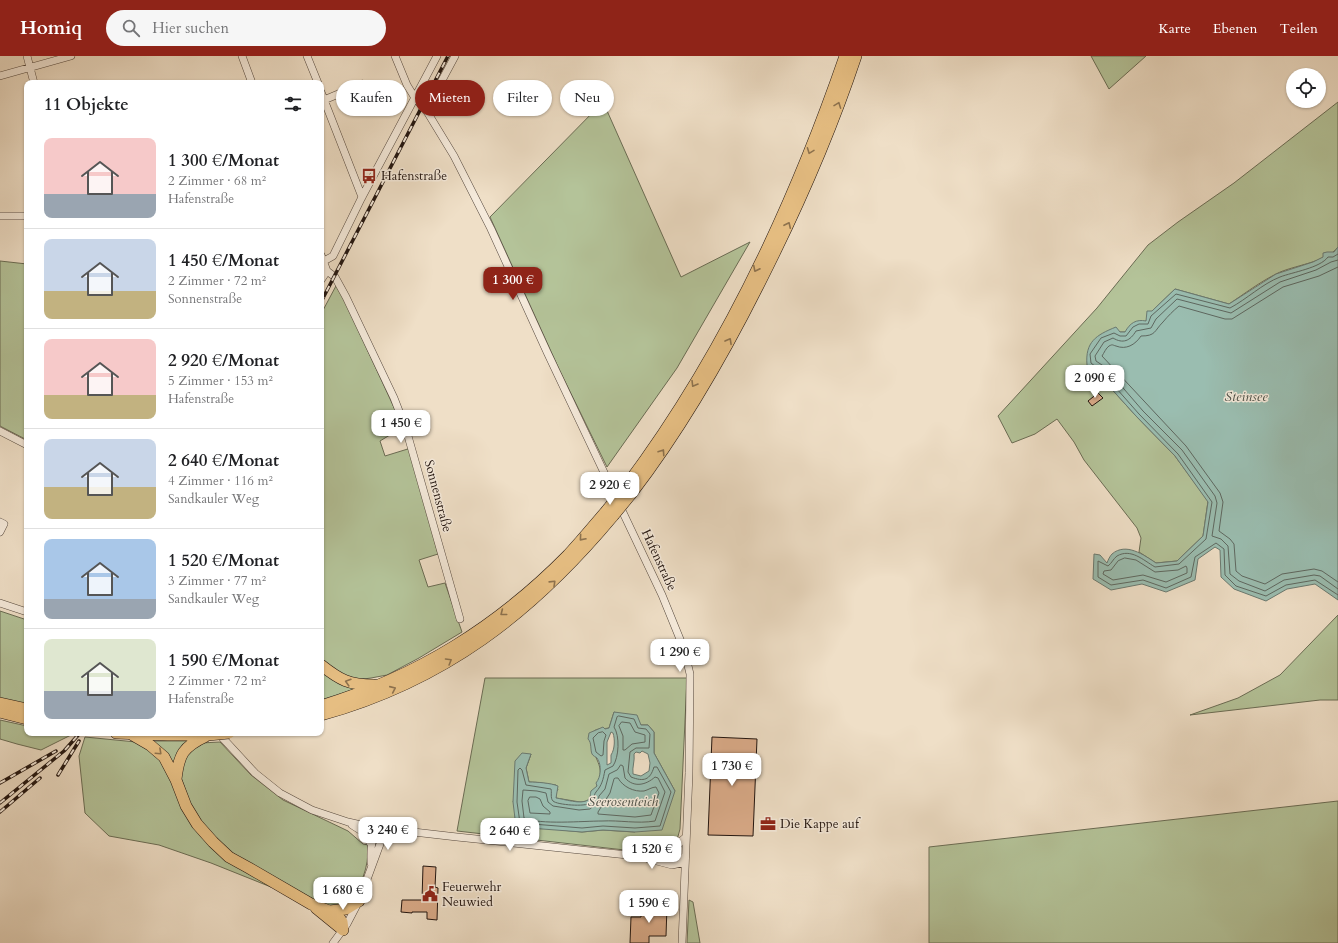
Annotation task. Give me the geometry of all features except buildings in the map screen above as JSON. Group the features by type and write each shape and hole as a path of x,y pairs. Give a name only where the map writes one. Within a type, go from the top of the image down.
{"highway":[{"path":"628,490 707,362 744,295 771,241 806,162 845,56"},
{"path":"324,714 371,699 415,680 449,662 504,624 543,592 574,561 610,512 662,453 691,406 749,304 779,245 804,189 856,56"},
{"path":"324,705 381,685 447,652 498,617 521,598 553,569 610,512"},
{"path":"324,667 337,677 349,683 381,685"},
{"path":"0,703 24,708"},
{"path":"0,712 24,718"},
{"path":"134,736 150,745 168,762 186,806 196,824 213,842 237,861 311,904 343,930"},
{"path":"176,780 178,764 183,752 192,744 209,736"},
{"path":"311,904 330,910 346,909 359,902"},
{"path":"330,910 341,919 343,930"}],"street":[{"path":"27,56 33,80"},
{"path":"0,76 71,56"},
{"path":"242,56 251,80"},
{"path":"307,56 317,80"},
{"name":"Hafenstraße","path":"395,56 407,85 415,98"},
{"path":"424,80 437,56"},
{"path":"442,80 455,56"},
{"path":"336,95 324,100 362,197"},
{"path":"324,258 333,256 362,197 415,98"},
{"name":"Hafenstraße","path":"430,116 454,156 491,229 546,352 662,595 684,648 690,674 689,773 682,943"},
{"path":"0,216 24,216"},
{"name":"Sonnenstraße","path":"324,263 327,271 335,277 346,297 394,398 404,423 460,619"},
{"path":"324,276 327,271"},
{"path":"0,431 24,443"},
{"path":"0,522 4,524 0,532"},
{"path":"0,603 24,611"},
{"path":"215,736 280,793 312,810 348,822 384,828 638,856 664,856 685,860"},
{"path":"348,822 363,832 371,844"},
{"path":"371,868 371,844 377,833 384,828"},
{"path":"333,943 343,930 359,902 380,844 384,828"},
{"path":"664,856 676,848 686,837"},
{"path":"638,856 672,864 685,860"}],"shaded area":[{"path":"1091,56 1146,56 1109,89"},
{"path":"1338,102 1338,247 1326,257 1276,274 1258,284 1229,304 1175,289 1152,311 1146,321 1125,332 1120,332 1087,365 1098,374 1175,456 1208,501 1203,536 1177,561 1156,563 1139,552 1141,538 1137,528 1084,460 1074,442 1057,419 1035,434 1012,443 998,416 1097,308 1148,245 1234,183"},
{"path":"589,116 609,116 681,277 750,242 677,368 607,467 559,369 490,217"},
{"path":"0,261 24,264 24,438 0,426"},
{"path":"337,284 403,427 380,441 385,456 411,448 438,554 419,560 428,587 445,583 462,632 387,675 356,680 333,670 324,662 324,308"},
{"path":"0,611 24,619 24,704 0,699"},
{"path":"1338,615 1338,700 1320,700 1190,715 1238,698 1280,675"},
{"path":"324,669 361,687 324,699"},
{"path":"485,678 687,678 680,829 674,851 651,853 457,831","holes":["614,712 641,725 648,725 654,732 654,753 675,791 635,832 603,830 582,832 561,830 513,802 531,754 526,768 529,782 556,785 558,790 556,792 556,798 580,802 587,801 597,786 600,777 599,765 592,749 590,739 591,735 596,730 609,728"]},
{"path":"0,720 24,725 24,736 69,736 41,750 0,739"},
{"path":"85,737 136,742 159,755 189,820 271,887 211,863 159,845 109,836 85,813 79,756"},
{"path":"147,741 191,741 175,765"},
{"path":"220,742 251,775 283,800 348,831 363,844 368,845 366,869 357,890 348,904 329,908 247,863 216,841 193,811 180,775 185,755 201,743"},
{"path":"1338,801 1338,943 929,943 929,847"},
{"path":"689,900 693,902 700,943 687,943"}],"water":[{"name":"Steinsee","path":"1338,247 1338,600 1315,584 1287,589 1266,601 1234,589 1221,577 1220,550 1215,547 1198,559 1195,580 1166,592 1142,584 1111,590 1093,579 1094,554 1100,555 1107,563 1112,554 1123,549 1129,549 1140,553 1156,563 1177,561 1203,536 1208,502 1175,456 1098,374 1087,365 1088,350 1093,340 1116,327 1120,332 1125,332 1134,322 1146,321 1147,311 1152,311 1175,289 1229,304 1276,274 1313,262 1323,257 1323,253 1334,252"},
{"name":"Seerosenteich","path":"614,712 637,715 641,725 648,725 654,732 654,753 675,791 662,830 635,832 603,830 582,832 516,827 513,802 515,761 522,753 531,754 526,768 529,782 548,783 558,786 556,798 577,802 585,801 589,799 591,791 597,786 596,783 599,778 600,771 599,761 592,755 591,752 590,742 588,739 589,733 603,727 605,729 609,728","holes":["611,732 614,735 614,747 611,755 611,763 607,765 607,742","642,751 648,754 650,763 649,771 641,776 633,774 633,769 634,754"]}],"railway":[{"path":"324,296 448,56"},
{"path":"0,803 64,751 77,736"},
{"path":"58,775 79,741"},
{"path":"0,783 56,751"},
{"path":"0,812 40,778"}],"place":[{"name":"Hafenstraße","path":"369,176"},
{"name":"Die Kappe auf","path":"768,824"},
{"name":"Feuerwehr Neuwied","path":"430,894"}]}
